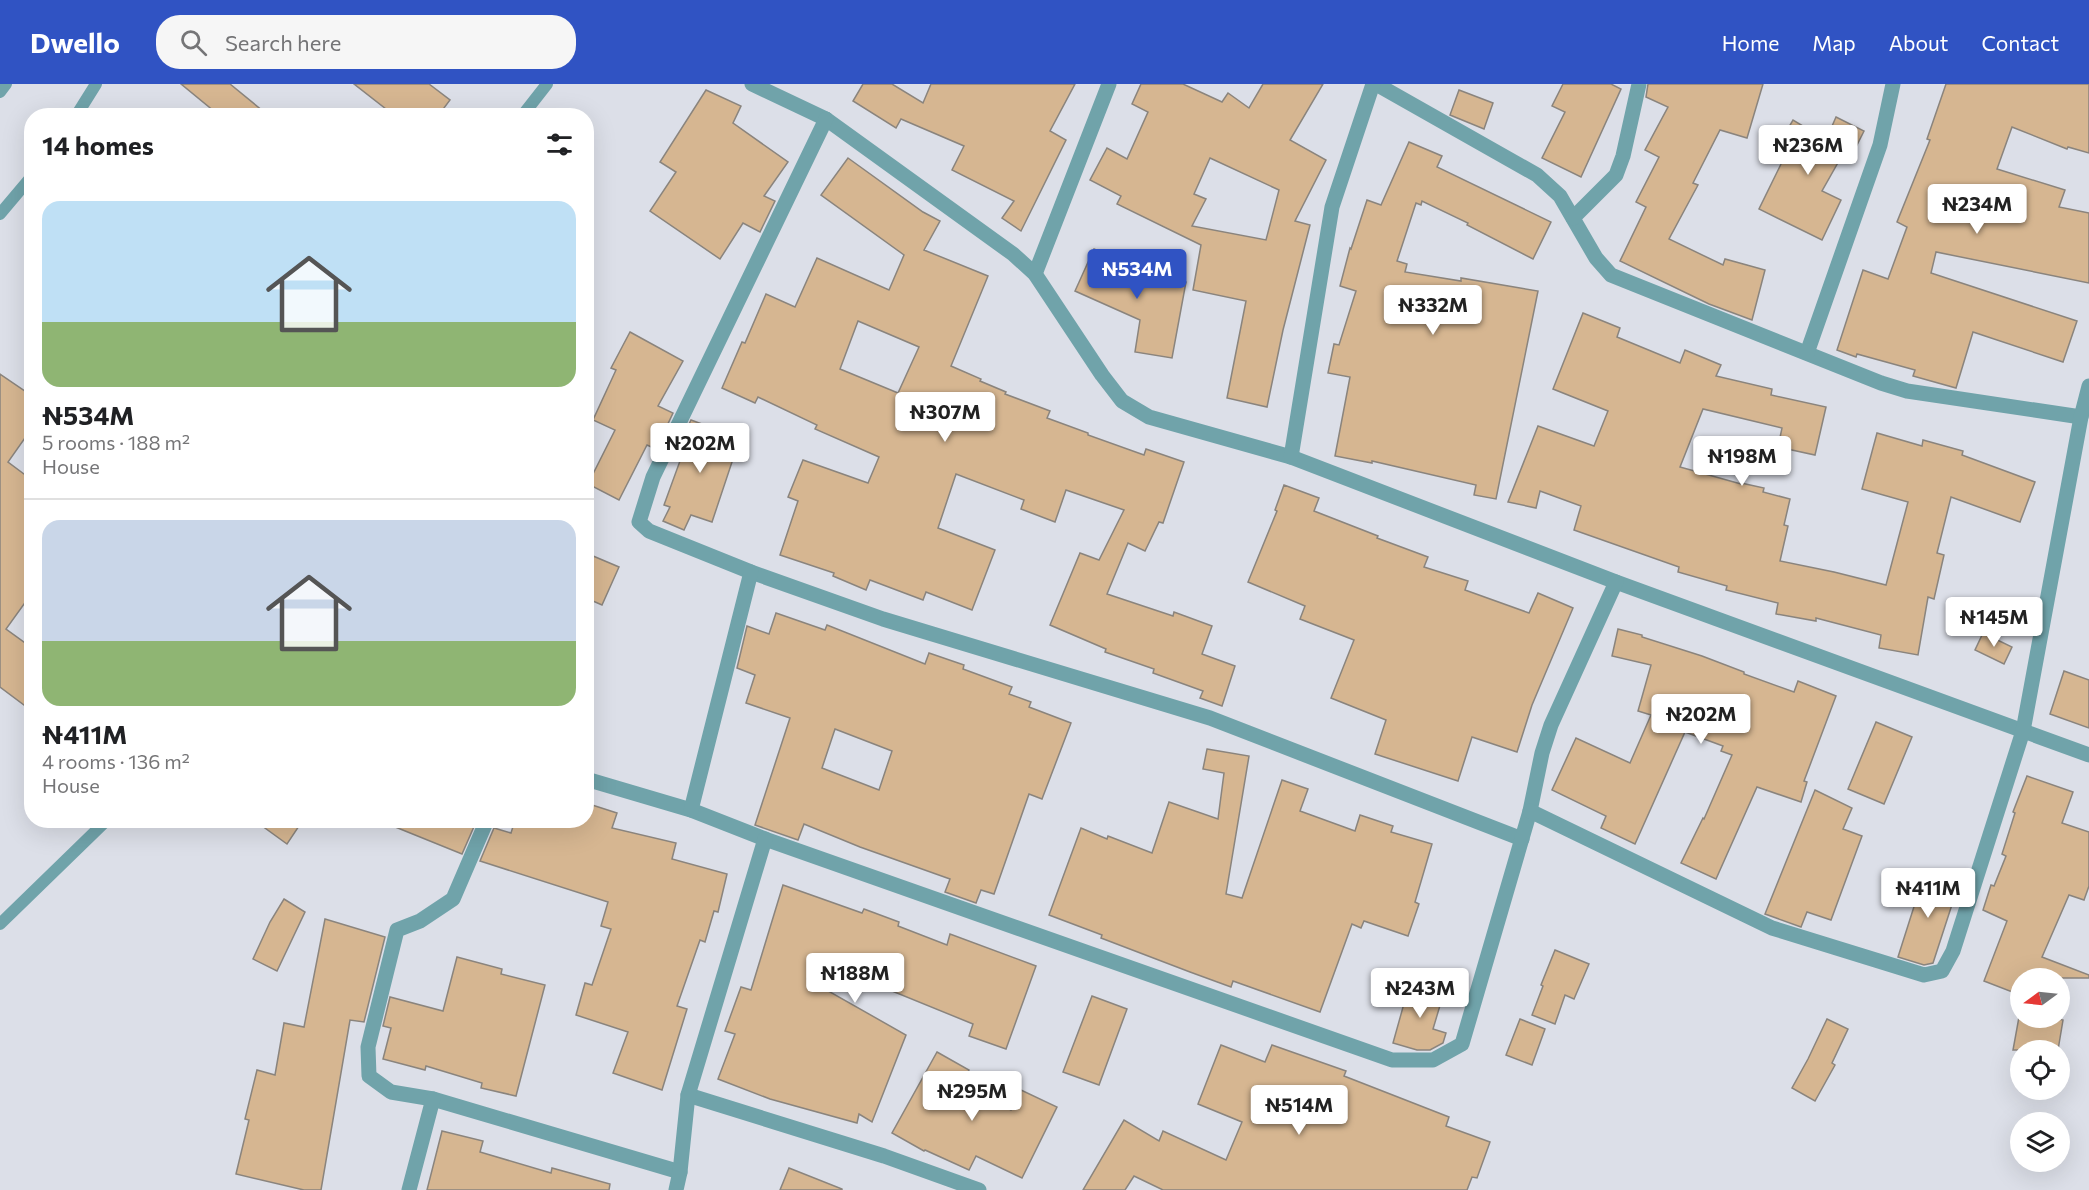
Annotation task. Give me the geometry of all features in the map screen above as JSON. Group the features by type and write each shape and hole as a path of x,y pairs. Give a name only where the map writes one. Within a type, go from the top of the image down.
{"street":[{"path":"752,84 826,119 1013,254 1035,274 1102,375 1122,401 1149,417 1291,457 1616,582 2089,756"},
{"path":"1035,274 1109,84"},
{"path":"1291,457 1332,207 1375,84 1538,176 1560,196 1596,258 1611,275 1907,391 2081,417"},
{"path":"1573,218 1616,175 1623,156 1639,84"},
{"path":"1807,353 1880,145 1893,84"},
{"path":"826,119 653,477 639,522 649,531 751,572 883,619 1210,718 1522,839"},
{"path":"1530,811 1772,928 1924,975 1942,971 1953,951 2023,731 2081,417 2089,386"},
{"path":"691,810 751,572"},
{"path":"594,781 691,810 765,839 1392,1060 1433,1060 1462,1044 1530,811 1542,753 1551,725 1616,582"},
{"path":"484,828 453,899 420,921 397,930 368,1047 369,1076 391,1092 433,1099 680,1172"},
{"path":"676,1190 688,1095 765,839"},
{"path":"688,1095 884,1156 979,1190"},
{"path":"409,1190 433,1099"}],"lane":[{"path":"0,92 6,84"},
{"path":"81,108 96,84"},
{"path":"528,108 547,84"},
{"path":"0,214 24,186"},
{"path":"0,924 99,828"}],"building":[{"path":"181,84 230,84 259,108 210,108"},
{"path":"354,84 429,84 450,100 444,108 385,108"},
{"path":"863,84 892,84 923,103 931,84 1075,84 1050,131 1066,140 1021,231 1002,218 1014,201 952,170 964,146 901,119 896,128 853,101"},
{"path":"1141,84 1183,84 1222,102 1228,93 1249,108 1263,84 1323,84 1290,140 1326,160 1295,221 1310,225 1283,330 1267,407 1227,398 1246,301 1193,290 1201,245 1117,204 1121,196 1090,180 1107,148 1127,159 1148,112 1132,104","holes":["1210,158 1279,190 1266,240 1192,226 1206,199 1194,194"]},
{"path":"1563,84 1611,84 1621,89 1581,177 1542,158 1565,112 1552,106"},
{"path":"1648,84 1763,84 1747,138 1720,130 1693,183 1698,185 1669,239 1723,265 1725,259 1765,270 1752,320 1709,304 1620,261 1646,207 1636,202 1659,157 1645,150 1668,107 1646,97"},
{"path":"1946,84 2089,84 2089,153 2068,147 2067,149 2012,127 1997,169 2065,190 2059,207 2089,213 2089,283 1936,252 1931,273 2077,321 2063,362 1973,332 1956,388 1913,376 1915,370 1857,354 1856,357 1837,350 1863,270 1888,279 1907,227 1897,222 1930,140 1927,139"},
{"path":"706,90 741,106 733,123 788,162 764,196 775,201 760,232 743,223 720,259 650,211 676,172 660,162"},
{"path":"1459,90 1493,103 1484,129 1450,115"},
{"path":"1836,117 1864,131 1855,149 1848,145 1822,191 1841,200 1822,240 1759,209 1782,162 1775,159 1775,151 1793,120 1826,140"},
{"path":"1409,142 1442,156 1437,167 1551,222 1533,259 1467,225 1468,223 1422,201 1421,205 1416,203 1397,261 1407,264 1405,272 1461,281 1461,278 1538,291 1496,499 1474,495 1476,485 1372,461 1372,463 1335,456 1350,377 1328,373 1334,344 1339,345 1356,291 1340,286 1350,248 1367,200 1381,205"},
{"path":"848,158 923,212 940,221 924,250 988,276 951,366 981,379 980,381 1006,392 1005,394 1050,411 1047,418 1088,433 1088,435 1144,455 1146,449 1184,462 1163,523 1159,522 1145,551 1128,543 1107,594 1173,616 1174,612 1212,626 1202,654 1235,666 1222,706 1200,698 1203,691 1153,673 1154,669 1105,652 1106,649 1050,625 1080,553 1099,560 1124,510 1066,490 1055,522 1021,509 1024,500 956,474 938,528 995,550 972,610 926,592 923,600 870,580 866,590 833,576 834,573 780,555 798,501 788,497 803,460 868,483 879,457 815,429 817,425 758,397 755,403 722,388 766,294 795,307 817,258 889,290 904,255 821,195","holes":["858,321 919,347 898,393 840,369"]},
{"path":"1094,249 1157,277 1186,282 1172,358 1135,352 1140,320 1075,291"},
{"path":"1583,313 1620,328 1617,337 1680,363 1685,350 1721,365 1716,376 1772,389 1771,395 1826,407 1815,455 1778,447 1782,428 1703,409 1680,467 1764,488 1763,492 1790,499 1784,525 1788,526 1780,561 1886,585 1908,502 1862,489 1877,433 1922,446 1923,440 1963,451 1962,455 2035,482 2020,522 1951,497 1937,553 1944,555 1934,599 1928,597 1918,655 1879,648 1881,635 1816,618 1816,621 1776,614 1778,603 1726,590 1727,586 1678,572 1679,567 1574,530 1581,506 1540,491 1536,508 1508,502 1538,426 1594,446 1608,411 1553,389"},
{"path":"630,332 683,361 658,406 673,413 656,449 647,445 619,500 594,487 594,472 615,430 594,420 616,370 611,368"},
{"path":"0,374 24,390 24,439 8,462 24,474 24,604 6,629 24,642 24,705 0,687"},
{"path":"691,420 740,438 712,522 691,515 684,530 663,521 670,507 664,505 680,461 673,458"},
{"path":"1284,485 1319,498 1314,511 1428,557 1424,567 1468,581 1465,590 1529,613 1538,593 1573,608 1532,705 1517,752 1472,737 1458,781 1375,754 1386,720 1331,698 1354,640 1300,619 1305,606 1248,582 1277,511 1275,510"},
{"path":"594,556 619,567 602,605 594,602"},
{"path":"776,613 825,630 827,625 925,664 929,653 964,665 963,669 1012,687 1009,694 1031,702 1029,707 1071,723 1042,799 1029,794 994,894 981,890 976,903 945,892 950,879 804,824 798,840 755,825 790,718 746,703 755,675 737,668 747,626 769,634","holes":["835,729 892,751 879,790 822,768"]},
{"path":"1618,629 1702,656 1794,692 1798,681 1836,696 1804,781 1807,782 1801,802 1757,787 1716,879 1681,863 1704,819 1732,755 1721,751 1723,746 1685,732 1635,844 1601,828 1606,816 1552,790 1576,738 1630,763 1651,715 1638,711 1651,665 1612,656"},
{"path":"1983,633 2012,647 2004,664 1975,650"},
{"path":"2064,671 2089,680 2089,728 2050,714"},
{"path":"1876,722 1912,737 1884,804 1848,789"},
{"path":"1207,749 1249,756 1226,894 1242,898 1282,780 1308,789 1300,811 1355,831 1360,815 1393,826 1391,832 1432,844 1415,902 1419,904 1408,936 1364,921 1361,928 1352,924 1320,1012 1233,981 1231,987 1101,938 1102,935 1049,915 1081,828 1152,853 1169,802 1218,819 1224,773 1203,769"},
{"path":"2027,776 2073,792 2062,823 2089,832 2089,886 2084,900 2069,895 2042,957 2089,975 2089,978 2070,978 2070,968 2010,968 2010,991 1984,981 2007,921 1983,910 1991,885 1994,886 2006,856 2002,854 2015,813 2013,812"},
{"path":"1815,790 1852,808 1843,829 1862,836 1831,920 1807,912 1801,927 1765,914"},
{"path":"594,806 617,813 612,828 676,843 672,859 727,874 718,912 714,911 705,942 700,940 677,1006 687,1009 662,1090 613,1073 628,1032 576,1015 585,983 592,985 611,929 601,926 608,902 480,861 494,828 511,833 513,828 594,828"},
{"path":"265,828 298,828 287,844"},
{"path":"398,828 473,828 462,854"},
{"path":"1925,872 1959,883 1933,963 1924,965 1898,957"},
{"path":"783,885 862,913 864,909 899,922 898,926 947,945 950,934 1036,966 1006,1049 969,1036 973,1024 816,960 807,979 906,1035 872,1122 859,1114 857,1123 770,1099 718,1079 735,1034 725,1031 741,987 751,990"},
{"path":"284,899 305,912 277,971 253,959 270,922"},
{"path":"325,919 385,937 364,1022 350,1020 321,1190 304,1190 236,1174 249,1120 245,1119 257,1070 275,1075 284,1023 304,1027"},
{"path":"1555,950 1589,964 1574,999 1565,995 1555,1024 1532,1015"},
{"path":"457,957 502,969 501,974 545,985 516,1096 481,1088 482,1083 426,1066 425,1070 383,1059 391,1028 383,1026 390,997 443,1011"},
{"path":"1410,982 1444,992 1433,1029 1446,1033 1443,1043 1430,1050 1417,1050 1393,1043"},
{"path":"1092,996 1127,1009 1099,1085 1063,1072"},
{"path":"1520,1019 1545,1029 1532,1065 1506,1055"},
{"path":"1827,1019 1848,1029 1832,1063 1835,1065 1815,1101 1792,1088"},
{"path":"2017,1028 2062,1028 2060,1040 2015,1040"},
{"path":"1221,1045 1265,1062 1272,1045 1346,1071 1344,1076 1449,1117 1446,1126 1490,1142 1477,1178 1472,1177 1467,1190 1163,1190 1134,1176 1125,1190 1083,1190 1124,1120 1159,1141 1163,1131 1226,1160 1242,1122 1198,1104"},
{"path":"937,1052 969,1070 960,1087 1011,1110 1021,1090 1057,1107 1022,1178 976,1156 969,1170 924,1151 892,1133"},
{"path":"442,1131 483,1141 480,1152 551,1173 552,1168 610,1184 609,1190 427,1190"},
{"path":"789,1168 842,1189 842,1190 780,1190"}]}
